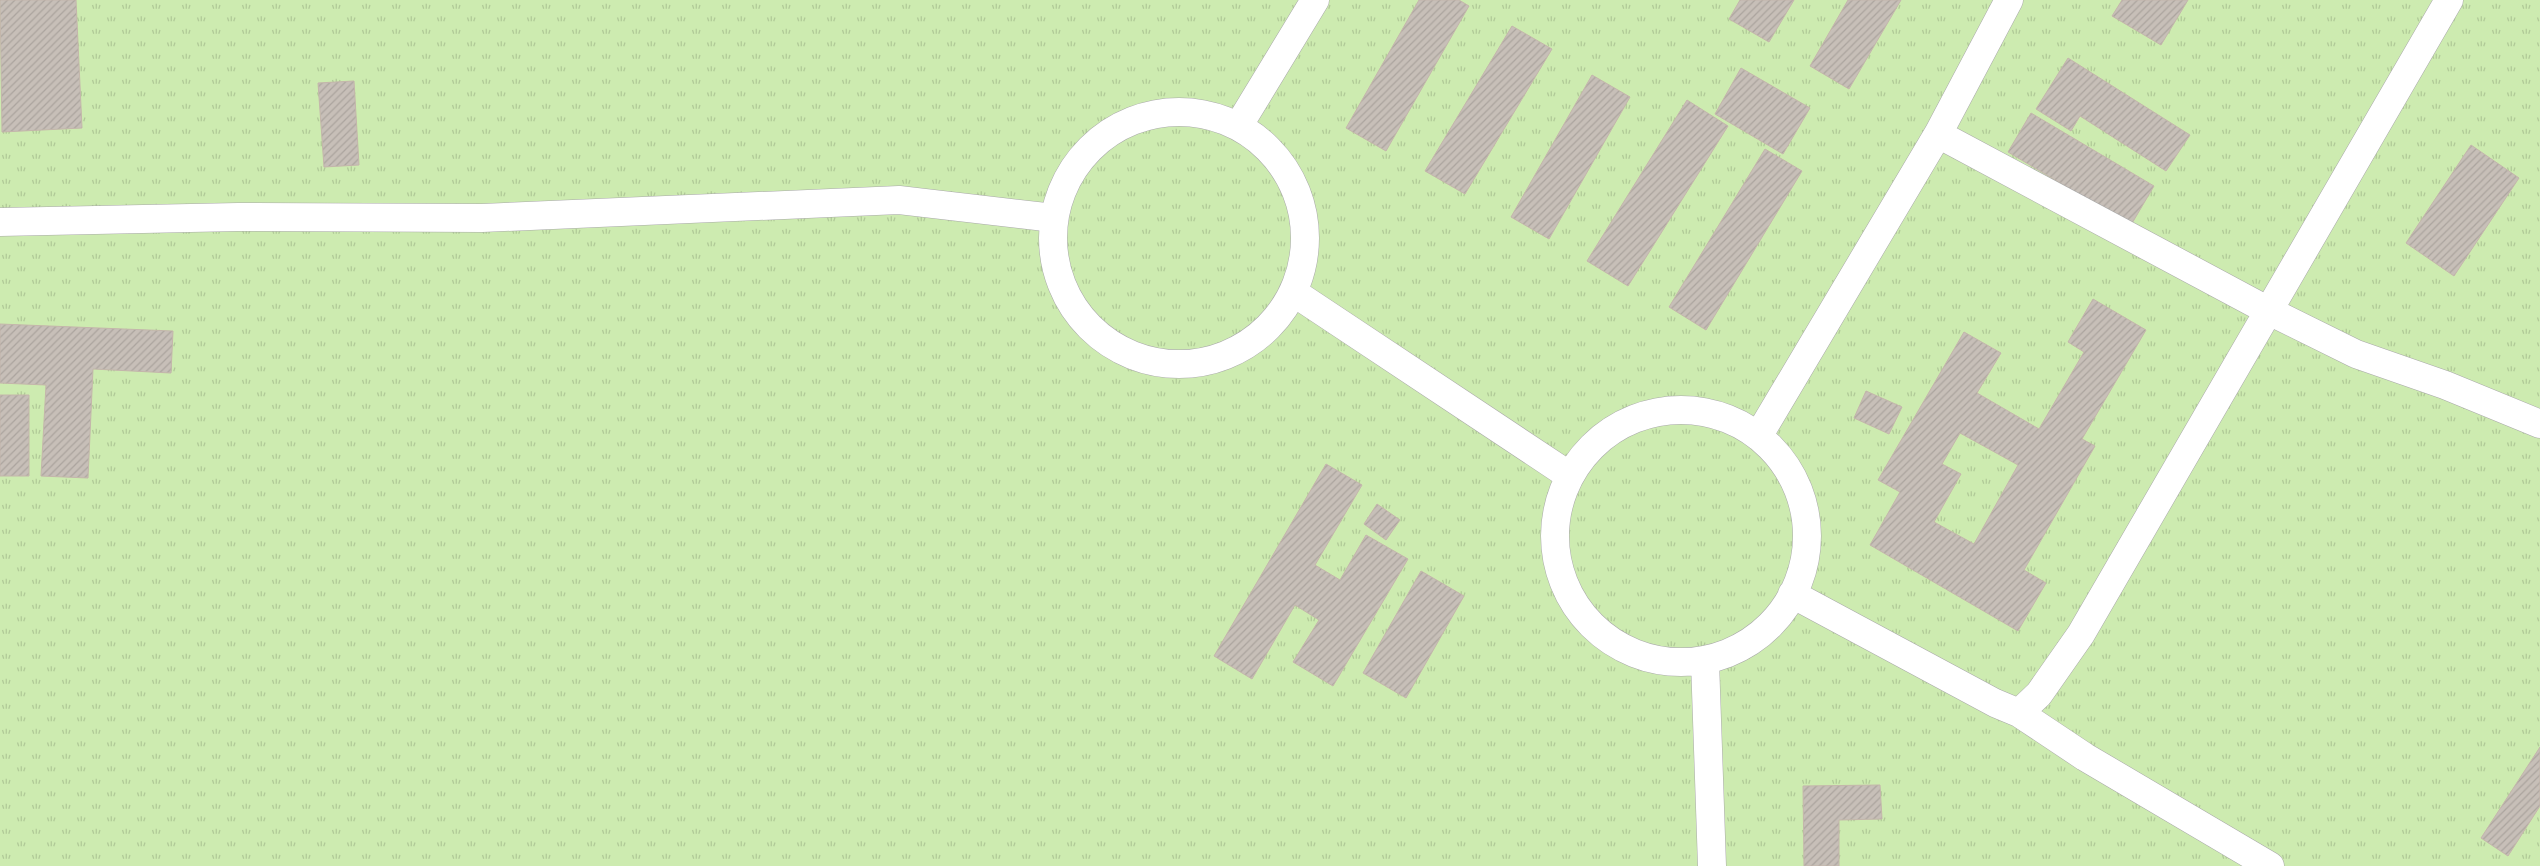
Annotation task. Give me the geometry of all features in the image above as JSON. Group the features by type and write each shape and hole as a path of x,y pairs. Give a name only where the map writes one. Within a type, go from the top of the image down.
{"street":[{"path":"1239,126 1315,0"},
{"path":"1759,435 1938,134 2009,0"},
{"path":"2020,713 2039,694 2081,634 2267,310 2449,0"},
{"path":"1161,112 1201,112 1239,126 1269,148 1292,180 1304,216 1305,255 1294,292 1270,325 1238,349 1201,363 1160,364 1122,352 1090,329 1066,296 1054,258 1054,218 1066,180 1090,147 1123,124 1161,112"},
{"path":"1938,134 2267,310 2356,354 2446,385 2540,424"},
{"path":"0,222 238,217 482,218 900,200 1054,218"},
{"path":"1294,292 1570,476"},
{"path":"1692,410 1727,418 1759,435 1787,465 1804,503 1808,544 1798,584 1776,620 1744,646 1705,661 1665,662 1626,651 1592,627 1568,594 1556,555 1556,515 1570,476 1592,447 1621,425 1655,412 1692,410"},
{"path":"1792,594 1995,703 2020,713 2085,757 2270,866"},
{"path":"1705,661 1712,866"}],"green space":[{"path":"0,0 2540,0 2540,866 0,866"}],"building":[{"path":"0,0 76,0 82,128 2,132"},
{"path":"1419,0 1459,0 1469,6 1386,151 1346,128"},
{"path":"1740,0 1794,0 1769,42 1729,19"},
{"path":"1848,0 1901,0 1849,89 1810,66"},
{"path":"2122,0 2188,0 2161,45 2112,16"},
{"path":"1512,26 1552,49 1465,194 1425,171"},
{"path":"2068,58 2190,135 2166,171 2080,116 2071,131 2036,109"},
{"path":"1741,68 1810,108 1783,154 1715,114"},
{"path":"1592,75 1630,97 1549,239 1511,217"},
{"path":"354,81 359,165 324,167 318,83"},
{"path":"1687,100 1728,126 1628,286 1587,261"},
{"path":"2031,113 2154,186 2131,225 2008,152"},
{"path":"2471,145 2519,178 2454,276 2406,243"},
{"path":"1765,149 1802,171 1706,330 1669,307"},
{"path":"2093,299 2146,330 2082,439 2095,446 2024,570 2046,583 2018,631 1870,545 1900,492 1878,480 1964,332 2001,353 1977,393 2039,429 2084,352 2068,342","holes":["1960,433 2018,465 1974,544 1934,522 1961,474 1942,464"]},
{"path":"0,324 173,331 171,373 93,369 88,478 41,476 46,385 0,383"},
{"path":"1866,391 1902,407 1889,434 1854,418"},
{"path":"0,395 29,395 29,476 0,476"},
{"path":"1326,464 1362,485 1315,565 1340,580 1366,535 1408,559 1333,686 1293,662 1319,620 1295,605 1252,679 1214,656"},
{"path":"1377,504 1400,520 1386,540 1364,524"},
{"path":"1421,571 1464,596 1406,698 1363,673"},
{"path":"2540,747 2540,806 2508,856 2481,838"},
{"path":"1880,785 1882,819 1839,820 1839,866 1804,866 1803,786"}]}
